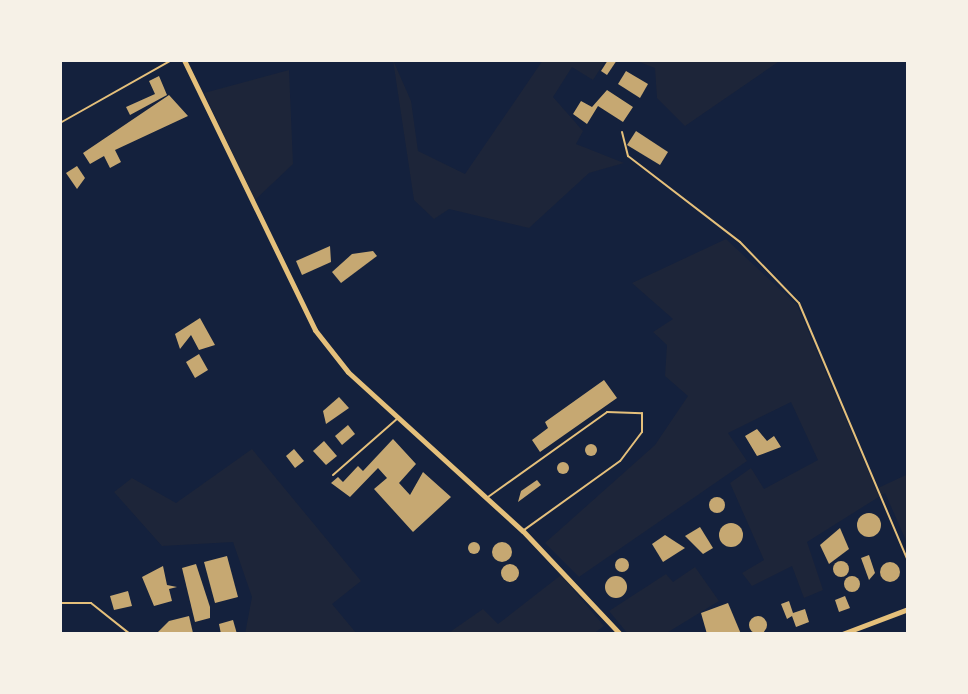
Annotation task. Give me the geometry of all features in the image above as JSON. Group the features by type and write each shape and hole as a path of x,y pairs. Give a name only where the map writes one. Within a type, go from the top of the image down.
{"street":[{"path":"184,60 300,306 348,372 523,531 620,634"},
{"path":"844,634 908,609"}],"lane":[{"path":"60,123 172,60"},
{"path":"622,132 628,156 740,242 799,303 908,561"},
{"path":"487,498 607,412 642,413 642,432 620,461 523,531"},
{"path":"333,475 399,418"},
{"path":"60,603 91,603 130,634"}],"shaded area":[{"path":"393,60 411,101 418,151 465,174 543,60 606,60 593,80 572,67 553,97 583,131 576,144 624,163 589,173 529,228 449,209 434,219 414,200"},
{"path":"634,60 781,60 685,126 657,98 655,68"},
{"path":"289,70 293,164 255,200 204,93"},
{"path":"726,239 797,305 876,489 908,474 908,545 885,493 807,542 823,590 804,598 792,566 752,586 742,573 764,560 730,483 751,468 764,489 818,460 791,402 728,433 747,461 579,577 545,543 655,445 688,396 665,376 667,345 653,332 673,319 632,283"},
{"path":"252,449 361,581 332,604 357,634 245,634 252,597 233,542 162,546 114,492 132,478 176,503"},
{"path":"695,567 719,601 665,634 628,634 609,611 666,574 673,582"},
{"path":"561,575 604,626 593,634 447,634 483,609 498,624"}],"building":[{"path":"608,60 617,60 607,75 601,71"},
{"path":"626,71 648,84 640,98 618,84"},
{"path":"159,76 167,95 130,115 126,107 155,94 149,81"},
{"path":"607,90 633,107 623,122 598,106 587,124 573,114 581,101 592,107"},
{"path":"169,95 188,116 115,150 121,162 110,168 104,156 90,164 83,153"},
{"path":"636,131 668,152 660,165 627,145"},
{"path":"77,166 85,178 77,189 66,173"},
{"path":"330,246 331,262 302,275 296,261"},
{"path":"373,251 377,256 341,283 332,272 352,254"},
{"path":"200,318 215,345 199,350 191,335 180,349 175,334"},
{"path":"199,354 208,370 195,378 186,362"},
{"path":"604,380 617,398 540,452 532,440 548,428 545,422"},
{"path":"339,397 349,408 326,424 323,411"},
{"path":"348,425 355,434 342,445 335,436"},
{"path":"757,429 767,441 774,436 781,447 757,456 745,436"},
{"path":"393,439 416,464 399,483 410,495 423,472 451,497 413,532 374,489 387,478 378,468 350,497 331,483 338,477 343,482 358,466 363,471"},
{"path":"324,441 337,456 326,465 313,451"},
{"path":"591,444 597,450 591,456 585,450"},
{"path":"294,449 304,461 295,468 286,456"},
{"path":"563,462 569,468 563,474 557,468"},
{"path":"537,480 541,485 518,502 521,491"},
{"path":"714,497 720,497 725,505 723,511 714,513 709,508 709,502"},
{"path":"869,513 877,517 881,525 877,533 869,537 861,533 857,525 861,517"},
{"path":"731,523 739,527 743,535 739,543 731,547 723,543 719,535 723,527"},
{"path":"700,527 713,548 703,554 685,536"},
{"path":"840,528 849,549 829,564 820,545"},
{"path":"665,535 685,548 663,562 652,544"},
{"path":"474,542 480,548 474,554 468,548"},
{"path":"502,542 509,545 512,552 509,559 502,562 495,559 492,552 495,545"},
{"path":"869,555 875,573 869,580 861,558"},
{"path":"227,556 238,597 215,603 204,562"},
{"path":"622,558 629,565 622,572 615,565"},
{"path":"841,561 849,569 841,577 833,569"},
{"path":"886,562 894,562 900,572 894,582 886,582 880,576 880,568"},
{"path":"196,564 210,607 210,618 195,622 182,568"},
{"path":"510,564 519,573 510,582 501,573"},
{"path":"163,566 167,585 177,587 169,589 172,601 154,606 142,577"},
{"path":"616,576 627,587 616,598 605,587"},
{"path":"852,576 860,584 852,592 844,584"},
{"path":"128,591 132,606 114,610 110,596"},
{"path":"845,596 850,608 839,612 835,600"},
{"path":"789,601 793,613 805,609 809,622 796,627 792,616 787,619 781,604"},
{"path":"728,603 741,634 707,634 701,613"},
{"path":"189,616 193,633 156,634 169,621"},
{"path":"758,616 767,625 758,634 749,625"},
{"path":"233,620 237,634 221,634 219,624"}]}
